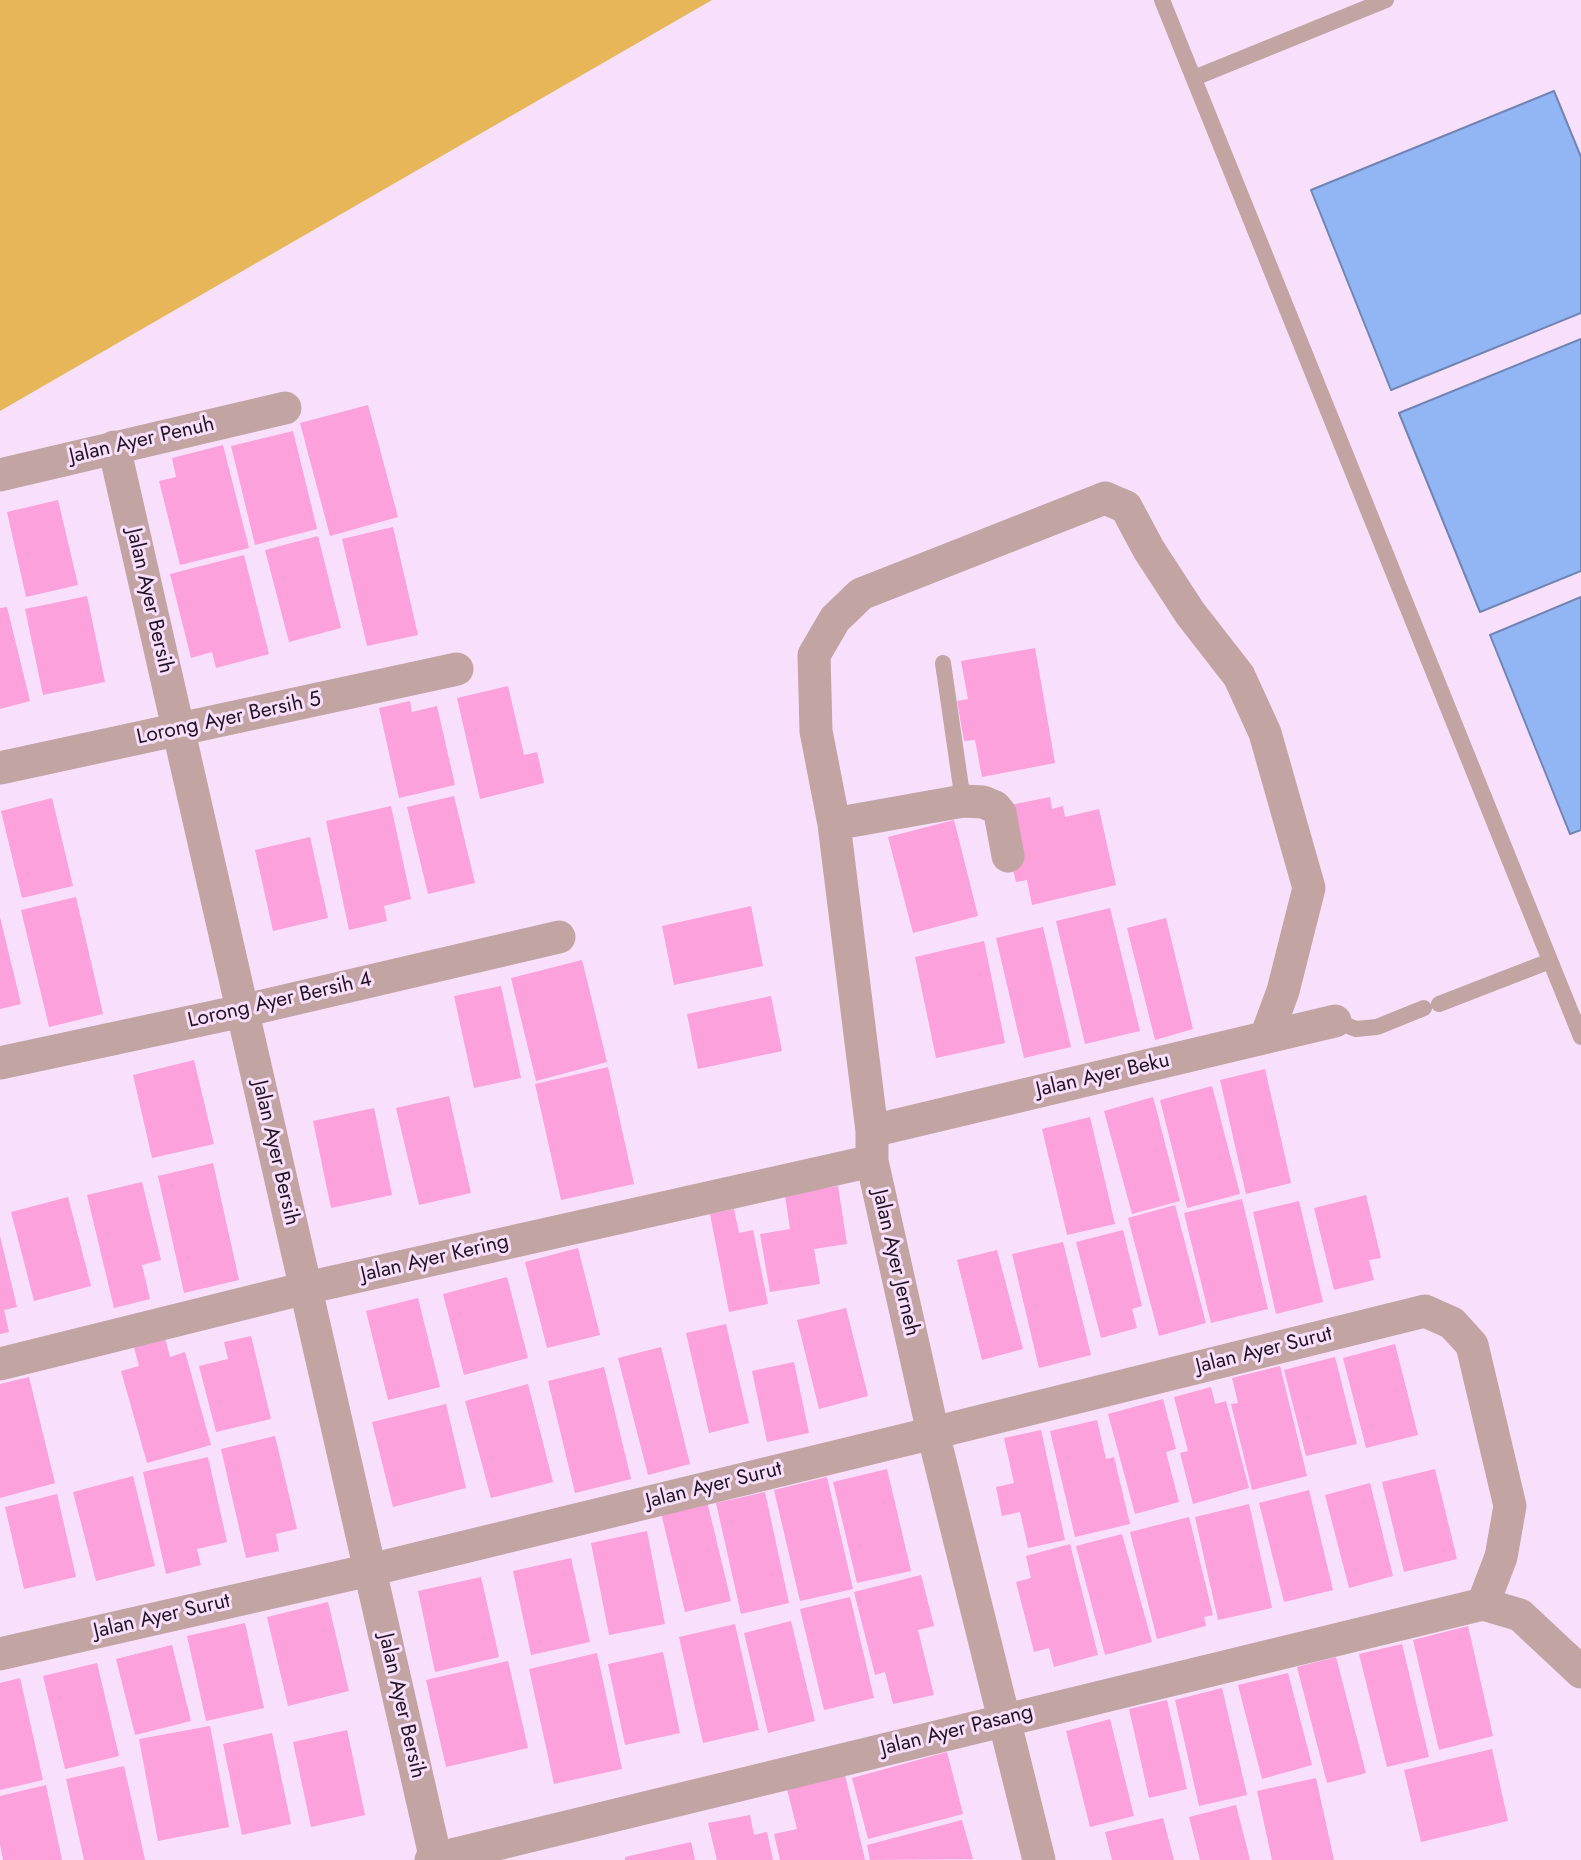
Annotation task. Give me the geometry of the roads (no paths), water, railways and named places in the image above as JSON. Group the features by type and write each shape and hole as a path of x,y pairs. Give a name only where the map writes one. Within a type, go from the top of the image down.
{"street":[{"name":"Jalan Ayer Penuh","path":"0,475 285,408"},
{"name":"Jalan Ayer Bersih","path":"114,447 434,1860"},
{"name":"Jalan Ayer Jerneh","path":"1039,1860 933,1433 872,1146 834,824 816,732 814,655 835,619 861,594 1105,498 1126,507 1149,550 1190,614 1239,677 1265,733 1309,888 1283,991 1266,1037"},
{"name":"Lorong Ayer Bersih 5","path":"0,768 457,669"},
{"path":"834,824 963,801 983,802 995,807 1000,813 1008,856"},
{"name":"Lorong Ayer Bersih 4","path":"0,1063 559,937"},
{"name":"Jalan Ayer Beku","path":"872,1146 1266,1037 1335,1021"},
{"name":"Jalan Ayer Kering","path":"0,1364 872,1146"},
{"name":"Jalan Ayer Surut","path":"0,1654 369,1570 1425,1311 1452,1322 1472,1345 1510,1506 1501,1557 1483,1604"},
{"path":"1483,1604 1520,1615 1581,1672"},
{"name":"Jalan Ayer Pasang","path":"434,1860 1483,1604"}],"lane":[{"path":"1162,0 1581,1038"},
{"path":"1194,78 1386,0"},
{"path":"943,663 963,801"},
{"path":"1335,1021 1356,1029 1377,1027 1550,961"}],"water":[{"path":"1554,91 1581,157 1581,313 1391,390 1311,190"},
{"path":"1581,339 1581,571 1480,612 1399,413"},
{"path":"1581,597 1581,830 1570,834 1490,635"}]}
